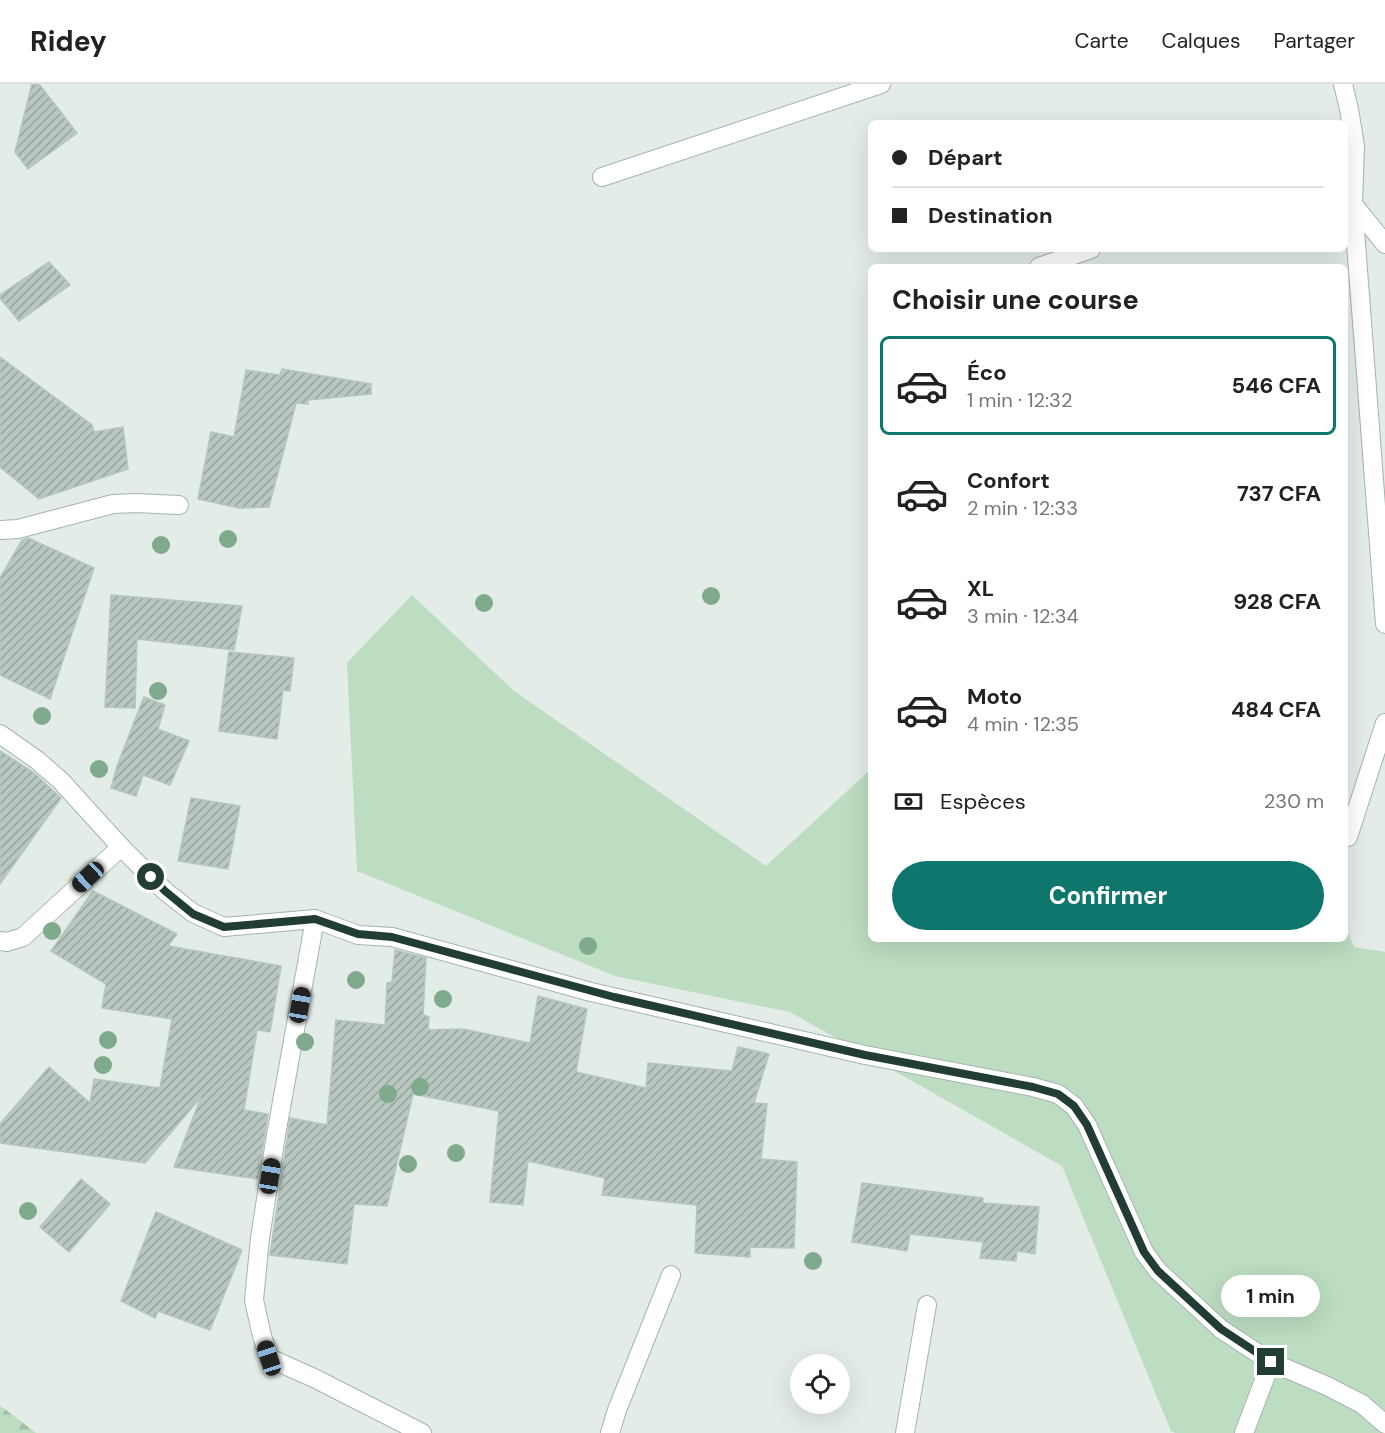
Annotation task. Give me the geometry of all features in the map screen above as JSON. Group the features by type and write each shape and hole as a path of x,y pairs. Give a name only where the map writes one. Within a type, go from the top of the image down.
{"street":[{"path":"602,177 881,84"},
{"path":"1342,84 1355,146 1349,203 1385,624"},
{"path":"1349,203 1385,244"},
{"path":"1048,264 1082,252"},
{"path":"0,530 18,529 113,504 179,506"},
{"path":"1348,837 1385,723"},
{"path":"0,734 37,760 61,781 121,848 165,891 193,914 224,927 315,919 358,934 392,937 614,997 865,1055 1033,1087 1058,1094 1074,1106 1087,1125 1144,1252 1158,1271 1221,1329 1271,1362 1362,1404 1385,1424"},
{"path":"0,941 7,942 23,937 121,848"},
{"path":"315,919 276,1135 260,1239 254,1300 269,1358 314,1378 422,1433"},
{"path":"610,1433 671,1275"},
{"path":"905,1433 927,1305"},
{"path":"1244,1433 1271,1362"}],"green space":[{"path":"412,595 514,691 766,866 868,772 868,942 1348,942 1348,932 1354,947 1385,952 1385,1420 1379,1433 1175,1433 1171,1431 1062,1166 790,1012 615,976 357,871 347,663"},
{"path":"0,1406 2,1407 36,1433 0,1433"}],"building":[{"path":"32,84 39,84 77,133 28,169 15,152"},
{"path":"49,262 70,285 19,321 0,295"},
{"path":"0,357 92,425 94,432 123,427 128,469 39,499 0,467"},
{"path":"282,369 371,384 371,394 308,400 308,404 296,403 269,507 239,508 198,499 211,432 234,437 246,370 280,375"},
{"path":"28,538 94,568 50,699 0,675 0,578 22,540"},
{"path":"111,595 242,606 234,650 137,639 135,708 105,707"},
{"path":"229,652 294,658 290,691 283,690 277,739 219,731"},
{"path":"144,697 165,705 158,729 189,741 170,785 143,775 136,796 111,788 117,766"},
{"path":"0,751 33,772 61,798 0,884"},
{"path":"191,798 240,806 228,869 178,861"},
{"path":"93,891 177,934 168,946 281,966 270,1032 257,1030 244,1110 268,1114 258,1179 174,1167 201,1097 145,1163 0,1143 0,1124 49,1067 90,1103 94,1079 160,1088 172,1019 102,1008 106,984 51,951"},
{"path":"395,950 426,958 423,1015 429,1017 428,1030 463,1029 530,1043 538,996 587,1009 576,1072 646,1088 648,1063 732,1071 738,1047 769,1054 754,1103 767,1104 761,1159 797,1162 794,1248 750,1247 750,1257 695,1253 697,1205 602,1195 605,1178 528,1161 523,1205 490,1202 499,1111 413,1094 387,1206 354,1204 347,1264 270,1255 290,1118 327,1125 336,1020 385,1025 387,983 392,982"},
{"path":"81,1179 110,1204 69,1252 40,1227"},
{"path":"862,1183 983,1198 983,1203 1039,1207 1035,1254 1017,1251 1016,1261 980,1258 983,1242 910,1234 907,1251 852,1242"},
{"path":"156,1212 242,1250 210,1330 158,1311 155,1318 121,1301"}],"route":[{"path":"151,877 193,914 224,927 315,919 358,934 392,937 591,992 865,1055 1033,1087 1058,1094 1074,1106 1087,1125 1144,1252 1158,1271 1221,1329 1271,1362"}]}
